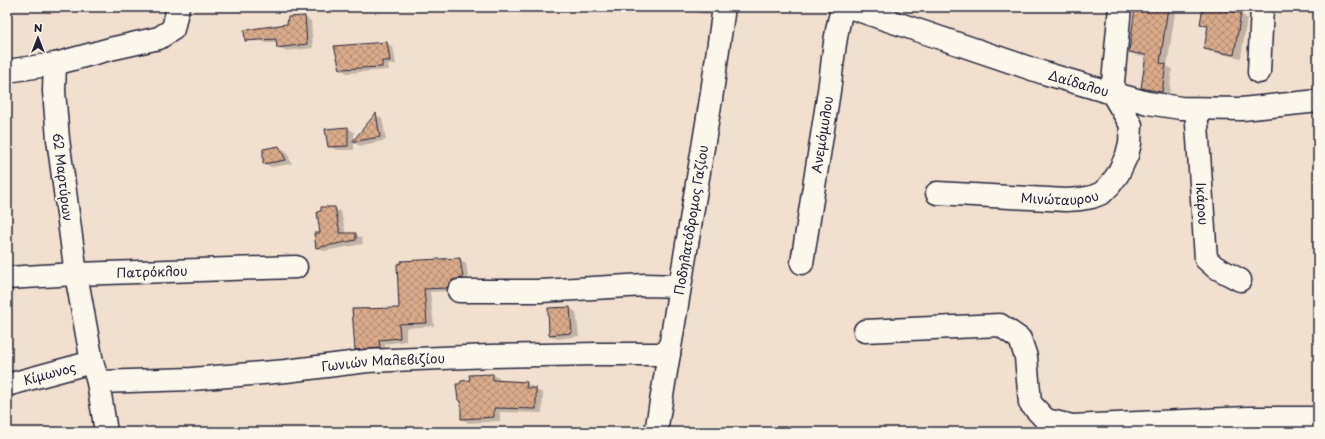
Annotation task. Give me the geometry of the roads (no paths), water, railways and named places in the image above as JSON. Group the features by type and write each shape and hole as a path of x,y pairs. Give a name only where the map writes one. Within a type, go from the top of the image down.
{"street":[{"path":"7,72 55,64 158,38 173,29 178,7"},
{"name":"Ποδηλατόδρομος Γαζίου","path":"656,432 711,99 724,7"},
{"name":"Ανεμόμυλου","path":"802,263 837,32 843,7"},
{"name":"Δαίδαλου","path":"849,7 878,12 1044,73 1148,103 1196,109 1242,109 1318,100"},
{"path":"1112,93 1120,7"},
{"path":"1259,72 1262,7"},
{"name":"62 Μαρτύρων","path":"55,64 54,91 58,138 76,274 106,432"},
{"name":"Μινώταυρου","path":"937,193 1066,200 1092,197 1102,193 1118,174 1127,155 1130,143 1131,125 1112,93"},
{"name":"Ικάρου","path":"1196,109 1206,259 1215,267 1240,280"},
{"name":"Πατρόκλου","path":"7,278 76,274 296,267"},
{"path":"459,291 540,290 645,284 679,286"},
{"path":"865,330 1000,325 1020,339 1026,356 1030,402 1046,420 1072,426 1248,418 1318,418"},
{"name":"Γωνιών Μαλεβιζίου","path":"95,372 192,379 286,371 367,361 522,355 669,354"},
{"name":"Κίμωνος","path":"7,385 95,372"}]}
